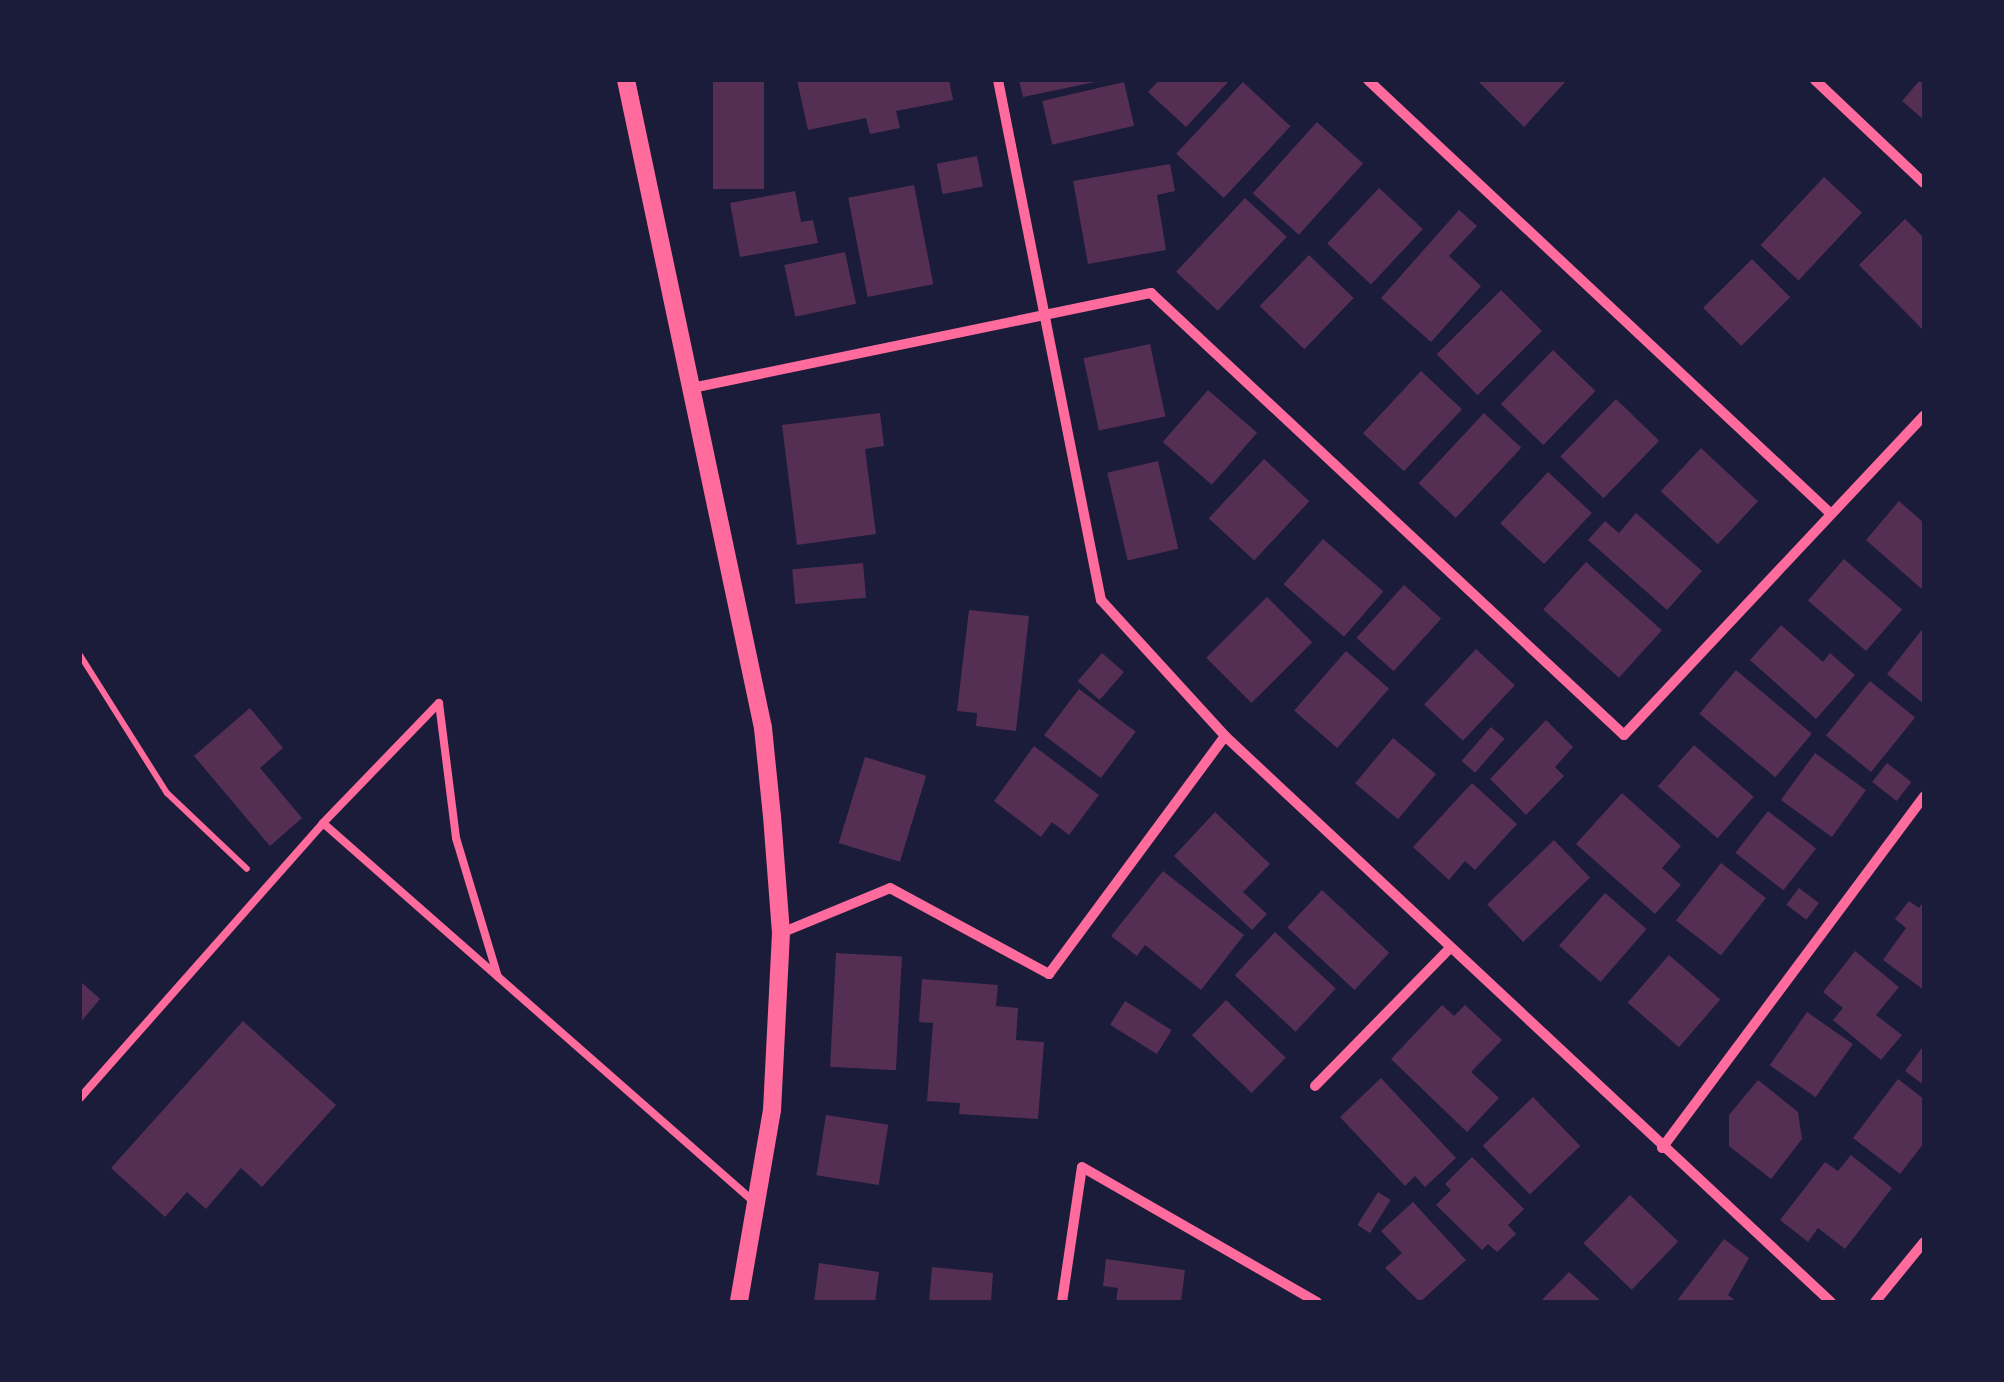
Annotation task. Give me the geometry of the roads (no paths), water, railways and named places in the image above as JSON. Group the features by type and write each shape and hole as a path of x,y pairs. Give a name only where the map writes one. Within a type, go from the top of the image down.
{"street":[{"path":"626,80 763,728 781,933 772,1110 740,1302"},
{"path":"998,80 1101,600 1225,736 1831,1302"},
{"path":"1368,80 1830,513"},
{"path":"1815,80 1924,184"},
{"path":"692,388 1151,293 1624,735 1924,414"},
{"path":"781,933 890,888 1049,974 1225,736"},
{"path":"1662,1148 1924,796"},
{"path":"1315,1086 1450,949"},
{"path":"1062,1302 1082,1167 1317,1302"},
{"path":"1875,1302 1924,1242"}],"lane":[{"path":"80,1098 323,823 439,703 456,838 498,977"},
{"path":"323,823 756,1204"}]}
